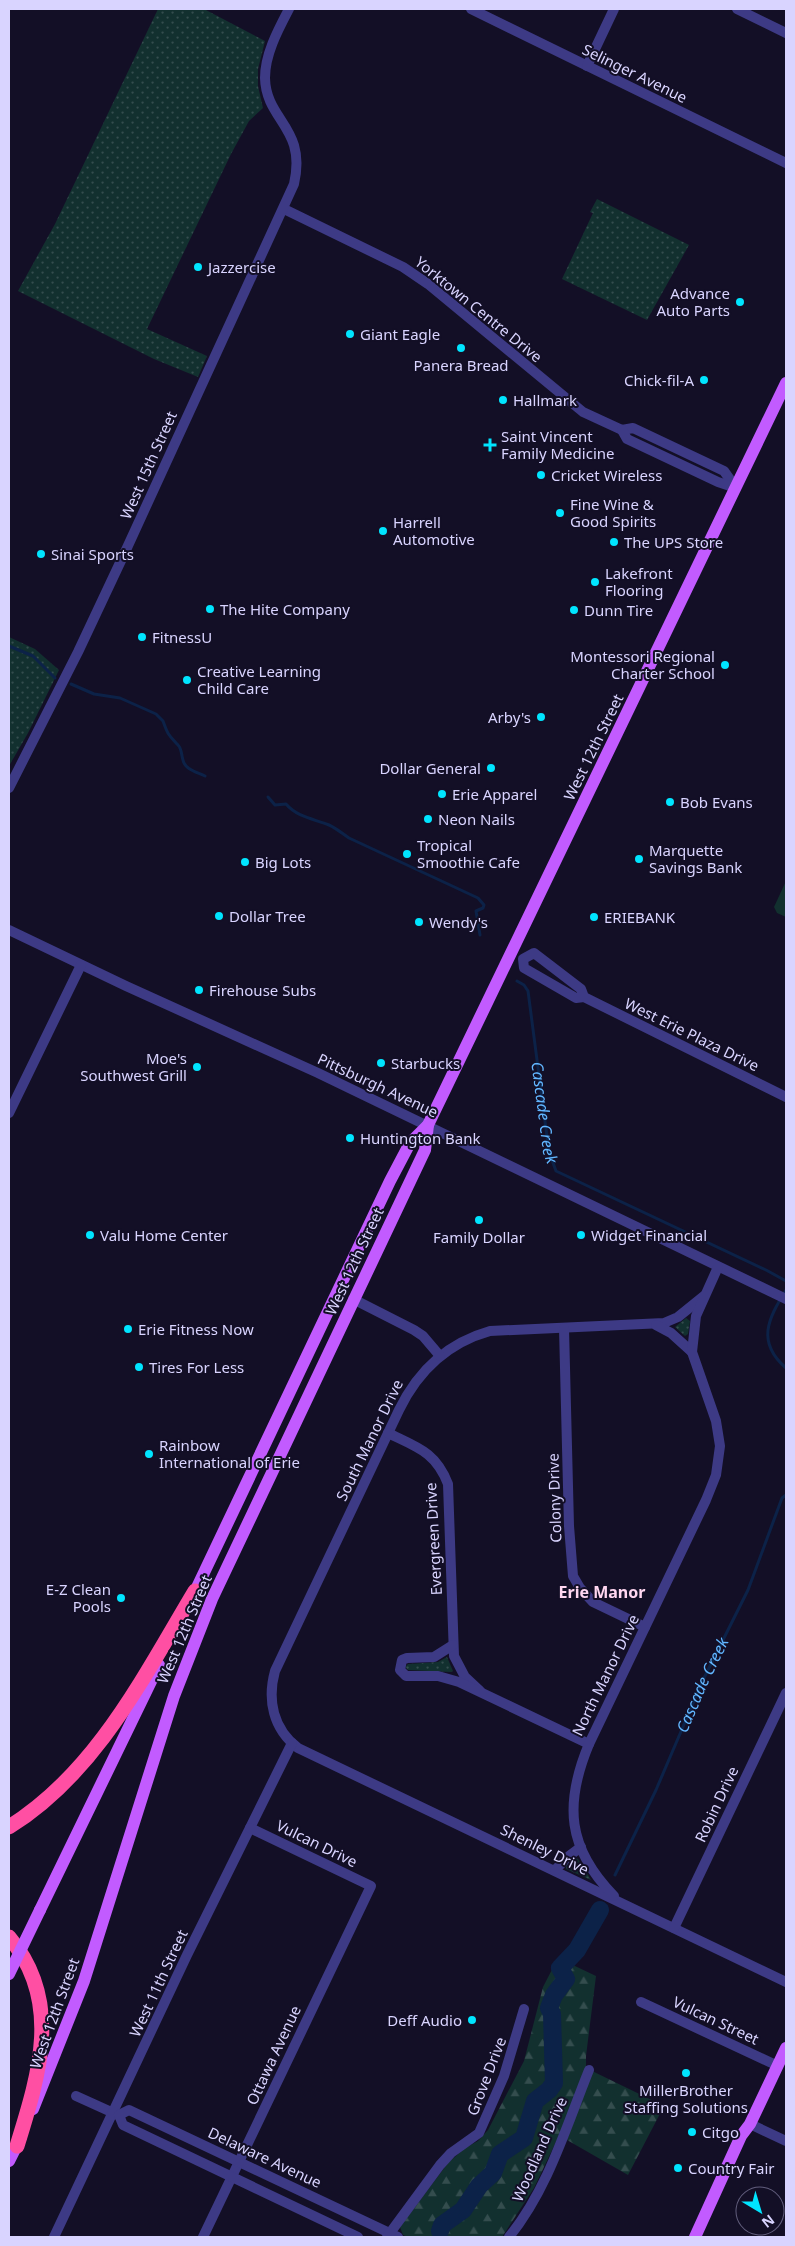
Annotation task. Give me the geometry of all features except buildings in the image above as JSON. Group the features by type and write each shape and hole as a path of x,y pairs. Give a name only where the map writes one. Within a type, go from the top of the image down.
{"highway":[{"path":"9,1827 59,1786 105,1735 133,1694 195,1591"},
{"path":"9,1937 19,1951 32,1977 42,2021 40,2066 17,2146"}],"main road":[{"name":"West 12th Street","path":"9,1974 195,1591 390,1181 410,1143 428,1125 517,956 786,383"},
{"name":"West 12th Street","path":"9,2161 46,2081 84,1981 185,1664 212,1599 425,1150 428,1125"},
{"path":"695,2237 741,2136 750,2124 786,2048"}],"street":[{"name":"West 15th Street","path":"9,788 86,635 221,339 284,209 296,173 296,149 288,130 269,99 265,80 269,54 289,9"},
{"name":"Selinger Avenue","path":"471,9 786,163"},
{"path":"587,66 614,9"},
{"path":"737,9 786,33"},
{"name":"Yorktown Centre Drive","path":"284,209 404,267 428,284 582,412 622,430 633,428 722,471 736,488"},
{"name":"Pittsburgh Avenue","path":"9,930 428,1125 786,1299"},
{"name":"West Erie Plaza Drive","path":"584,997 581,989 534,953 517,956 526,969 576,998 584,997 786,1097"},
{"path":"9,1113 81,964"},
{"name":"North Manor Drive","path":"619,1901 598,1878 581,1847 576,1831 573,1796 578,1770 589,1744 706,1500 719,1461 720,1446 716,1422 692,1352 696,1316 718,1267"},
{"name":"South Manor Drive","path":"292,1743 277,1722 271,1704 270,1693 274,1676 408,1390 422,1372 440,1356 465,1340 490,1331 652,1325 664,1323 678,1317 704,1296"},
{"path":"353,1300 414,1330 440,1356"},
{"name":"South Manor Drive","path":"652,1325 667,1330 692,1352"},
{"name":"Colony Drive","path":"564,1328 569,1516 573,1576 593,1602 645,1627"},
{"name":"Evergreen Drive","path":"388,1433 433,1457 444,1473 448,1484 454,1656 460,1671 480,1692"},
{"name":"Evergreen Drive","path":"453,1645 434,1657 402,1660 399,1666 400,1670 406,1676 446,1678 480,1692 589,1744"},
{"name":"Robin Drive","path":"674,1928 786,1693"},
{"name":"West 11th Street","path":"54,2237 116,2114 250,1828 292,1743"},
{"name":"Shenley Drive","path":"292,1743 326,1762 786,1982"},
{"name":"Vulcan Drive","path":"250,1828 371,1886"},
{"path":"555,1870 581,1847"},
{"name":"Ottawa Avenue","path":"202,2237 371,1886"},
{"name":"Vulcan Street","path":"641,2002 778,2066"},
{"name":"Grove Drive","path":"391,2236 440,2165 451,2153 479,2133 504,2076 524,2009"},
{"name":"Woodland Drive","path":"509,2237 532,2204 543,2183 590,2070"},
{"name":"Delaware Avenue","path":"76,2096 116,2114 123,2125 358,2237"},
{"name":"Delaware Avenue","path":"116,2114 129,2110 239,2161 391,2236"},
{"path":"750,2124 786,2141"}],"green space":[{"path":"158,9 204,9 265,41 258,69 258,86 263,108 249,121 231,154 147,329 207,356 198,377 154,359 18,291 55,224"},
{"path":"597,199 689,245 647,320 562,279 593,213 590,212"},
{"path":"9,637 35,649 59,670 28,733 9,766"},
{"path":"786,881 786,917 777,913 774,907"},
{"path":"686,1318 690,1321 688,1334 685,1336 675,1327"},
{"path":"447,1657 453,1671 451,1672 408,1670 405,1667 408,1664 438,1662"},
{"path":"575,1858 578,1859 591,1880 566,1869 566,1865"},
{"path":"558,1958 596,1976 586,2066 590,2070 664,2106 628,2175 567,2140 589,2080 563,2127 534,2188 502,2237 408,2237 403,2235 400,2227 448,2163 465,2148 478,2141 488,2130 524,2061 543,1987"}],"waterway":[{"name":"Cascade Creek","path":"9,646 33,656 55,678"},
{"name":"Cascade Creek","path":"71,684 94,694 120,698 156,714 163,721 169,734 181,750 186,766 205,776"},
{"name":"Cascade Creek","path":"268,797 275,805 286,804 300,815 329,825 349,838 478,898 484,905 483,908 476,911 480,935"},
{"name":"Cascade Creek","path":"517,981 524,985 528,991 549,1152 556,1171 786,1281"},
{"name":"Cascade Creek","path":"786,1290 774,1311 768,1330 768,1340 771,1349 786,1368"},
{"name":"Cascade Creek","path":"615,1875 656,1790 703,1680 748,1590 782,1498 786,1495"},
{"name":"Cascade Creek","path":"440,2231 442,2225 463,2210 479,2186 493,2173 500,2154 524,2138 535,2101 549,2090 554,2083 552,2014 549,2008 554,1995 566,1979 560,1968 577,1950 600,1910"}],"place":[{"name":"Jazzercise","path":"198,267"},
{"name":"Advance Auto Parts","path":"740,302"},
{"name":"Giant Eagle","path":"350,334"},
{"name":"Panera Bread","path":"461,348"},
{"name":"Chick-fil-A","path":"704,380"},
{"name":"Hallmark","path":"503,400"},
{"name":"Saint Vincent Family Medicine","path":"490,445"},
{"name":"Cricket Wireless","path":"541,475"},
{"name":"Fine Wine & Good Spirits","path":"560,513"},
{"name":"Harrell Automotive","path":"383,531"},
{"name":"The UPS Store","path":"614,542"},
{"name":"Sinai Sports","path":"41,554"},
{"name":"Lakefront Flooring","path":"595,582"},
{"name":"The Hite Company","path":"210,609"},
{"name":"Dunn Tire","path":"574,610"},
{"name":"FitnessU","path":"142,637"},
{"name":"Montessori Regional Charter School","path":"725,665"},
{"name":"Creative Learning Child Care","path":"187,680"},
{"name":"Arby's","path":"541,717"},
{"name":"Dollar General","path":"491,768"},
{"name":"Erie Apparel","path":"442,794"},
{"name":"Bob Evans","path":"670,802"},
{"name":"Neon Nails","path":"428,819"},
{"name":"Tropical Smoothie Cafe","path":"407,854"},
{"name":"Marquette Savings Bank","path":"639,859"},
{"name":"Big Lots","path":"245,862"},
{"name":"Dollar Tree","path":"219,916"},
{"name":"ERIEBANK","path":"594,917"},
{"name":"Wendy's","path":"419,922"},
{"name":"Firehouse Subs","path":"199,990"},
{"name":"Starbucks","path":"381,1063"},
{"name":"Moe's Southwest Grill","path":"197,1067"},
{"name":"Huntington Bank","path":"350,1138"},
{"name":"Family Dollar","path":"479,1220"},
{"name":"Valu Home Center","path":"90,1235"},
{"name":"Widget Financial","path":"581,1235"},
{"name":"Erie Fitness Now","path":"128,1329"},
{"name":"Tires For Less","path":"139,1367"},
{"name":"Rainbow International of Erie","path":"149,1454"},
{"name":"E-Z Clean Pools","path":"121,1598"},
{"name":"Deff Audio","path":"472,2020"},
{"name":"MillerBrother Staffing Solutions","path":"686,2073"},
{"name":"Citgo","path":"692,2132"},
{"name":"Country Fair","path":"678,2168"}],"district":[{"name":"Erie Manor","path":"602,1592"}]}
